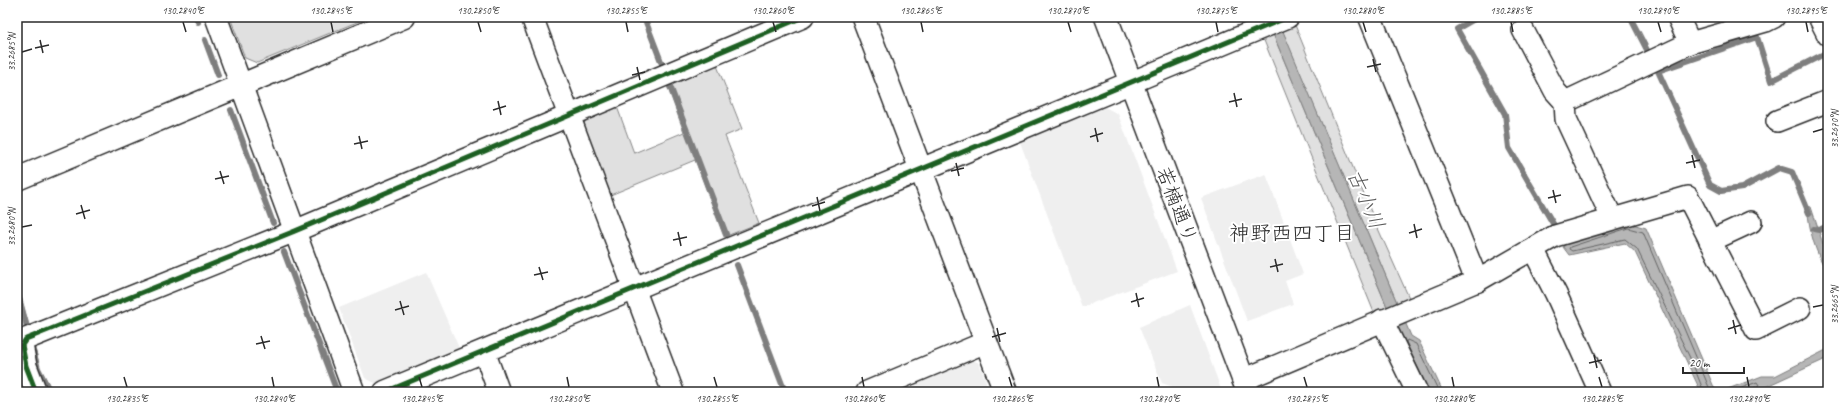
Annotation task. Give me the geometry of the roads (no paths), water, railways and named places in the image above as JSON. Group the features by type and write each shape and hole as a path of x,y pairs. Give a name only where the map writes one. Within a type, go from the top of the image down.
{"street":[{"path":"216,17 354,392"},
{"path":"17,179 404,17"},
{"path":"532,17 673,392"},
{"path":"36,392 26,366 22,345 26,339 295,231 803,17"},
{"path":"863,17 1005,392"},
{"name":"若楠通り","path":"1106,17 1246,386"},
{"path":"1370,17 1477,280"},
{"path":"1678,17 1690,43"},
{"path":"1565,102 1690,43 1766,21 1774,17"},
{"path":"1820,17 1828,35"},
{"path":"385,392 1278,21"},
{"path":"1523,30 1555,91 1565,102 1566,119 1612,218"},
{"path":"1776,120 1828,101"},
{"path":"1246,386 1382,320 1477,280 1555,236 1612,218 1688,197 1756,330 1800,308"},
{"path":"1710,241 1751,222"},
{"path":"1533,249 1556,294 1600,392"},
{"path":"1382,320 1417,392"},
{"path":"867,392 986,342"},
{"path":"484,351 500,392"}],"water":[{"path":"1266,17 1277,17 1411,336 1419,341 1443,392 1425,392 1388,309"},
{"path":"1807,206 1811,207 1828,259 1828,274 1813,241"},
{"path":"1629,223 1646,228 1716,392 1701,392 1635,252 1625,243 1569,255 1563,247 1565,244"},
{"path":"1828,349 1828,358 1754,392 1720,392 1762,376 1775,376"}],"waterway":[{"path":"196,17 198,22"},
{"path":"644,17 662,64"},
{"path":"1478,17 1457,29 1505,114 1509,148 1555,227"},
{"path":"1630,17 1647,50"},
{"path":"1809,213 1792,172 1779,168 1742,188 1721,191 1710,185 1658,71 1757,37 1771,81 1826,53"},
{"path":"205,40 218,75"},
{"path":"670,86 726,234"},
{"path":"231,110 273,223"},
{"path":"1814,229 1819,230 1828,226"},
{"path":"284,252 336,389"},
{"path":"737,265 785,392"},
{"path":"17,291 27,327"},
{"path":"34,354 38,369 50,392"}],"district":[{"name":"神野西四丁目","path":"1292,233"}],"water label":[{"name":"古小川","path":"1366,199"}]}
